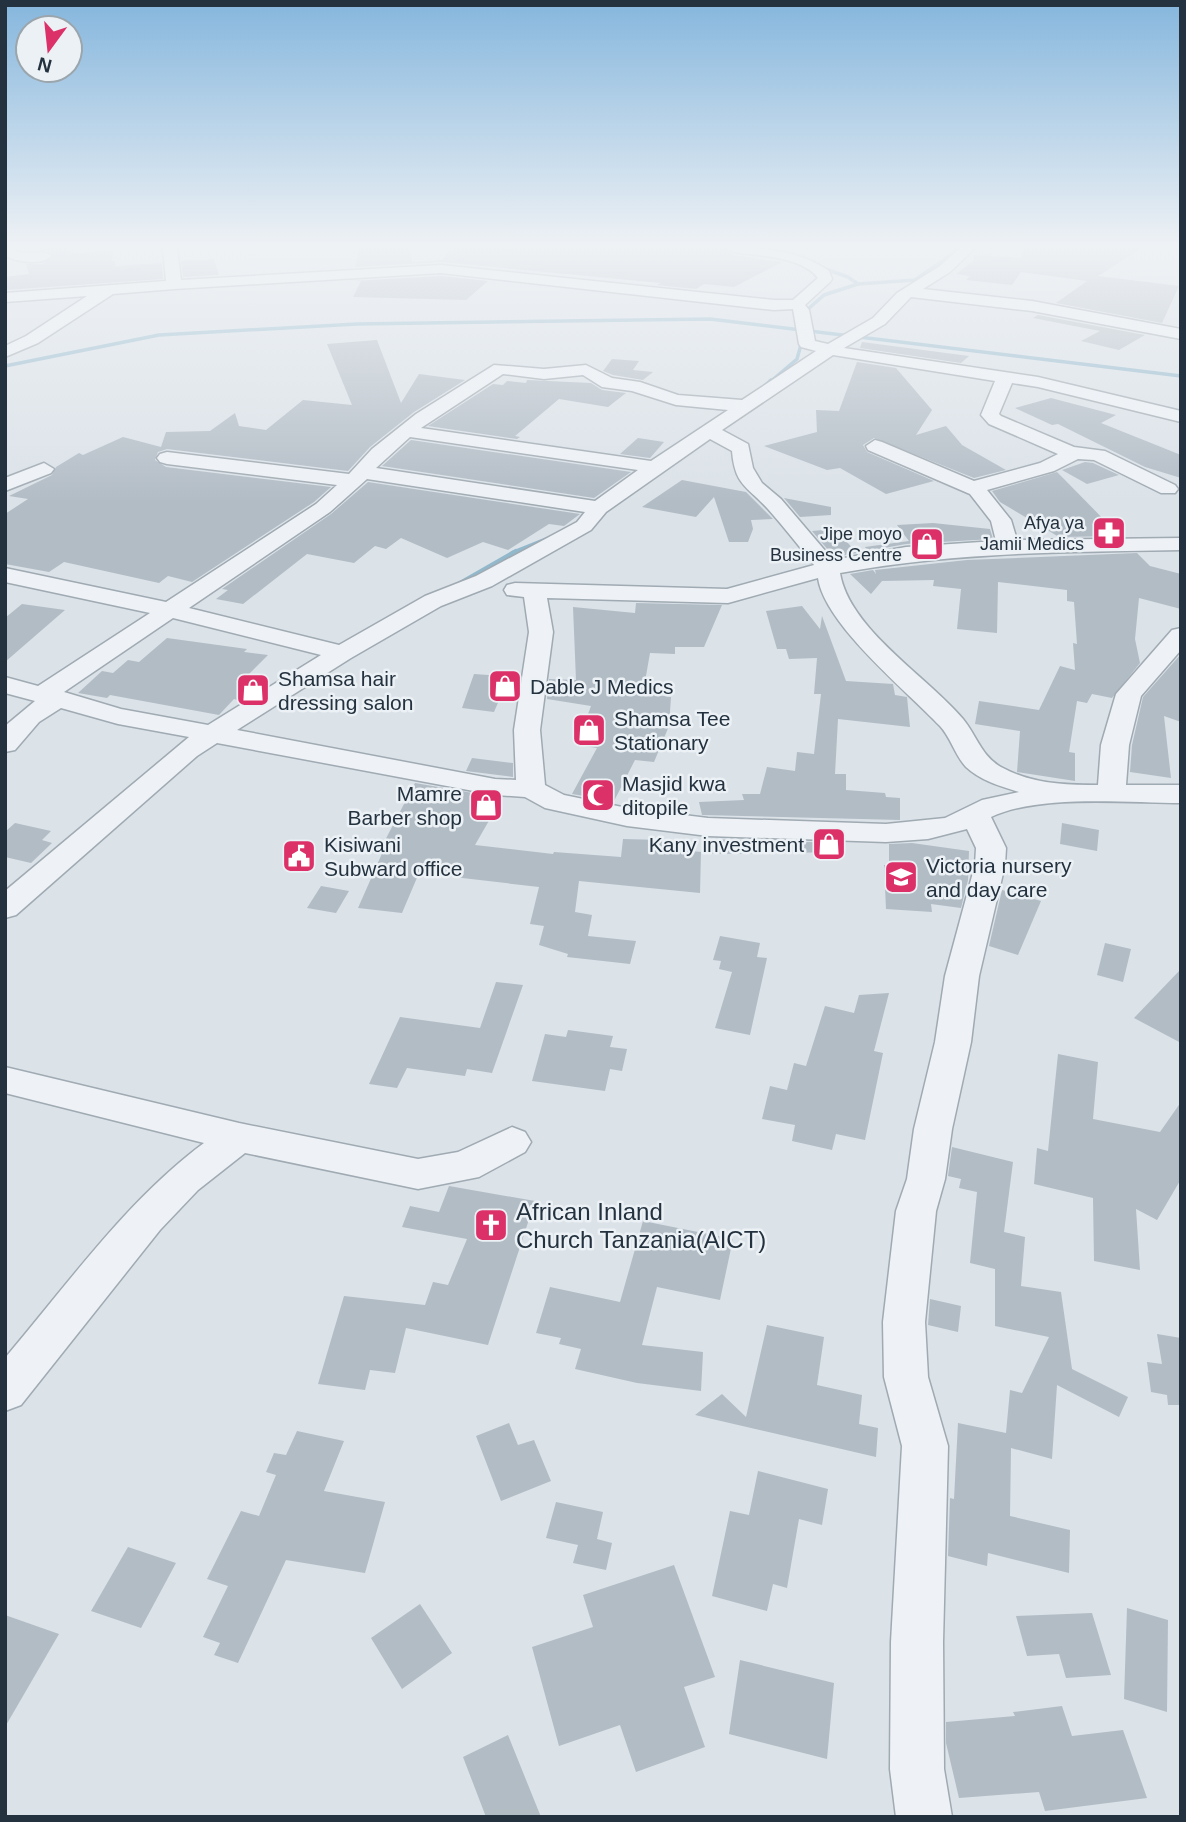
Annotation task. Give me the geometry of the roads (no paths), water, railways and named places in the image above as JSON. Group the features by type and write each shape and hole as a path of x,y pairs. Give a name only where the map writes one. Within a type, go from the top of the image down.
{"street":[{"path":"5,352 29,343 43,333"},
{"path":"805,333 807,344 829,350 1074,389 1131,406 1181,416"},
{"path":"5,908 187,750 342,653 433,601 484,581 584,526 599,508 655,467 858,333"},
{"path":"5,744 12,731 28,715 170,610 323,508 405,431 450,398 500,369 544,374 586,370 608,383 634,386 676,400 747,406"},
{"path":"1005,378 990,415 995,420 1070,452 1098,455 1168,489"},
{"path":"405,431 655,467"},
{"path":"710,431 741,448 743,468 754,487 774,503 828,568 831,588 846,613 877,650 953,724 975,760 1004,778 1053,794"},
{"path":"875,446 977,490 1001,520 1008,547"},
{"path":"977,490 979,486 1047,467 1069,458 1070,452"},
{"path":"167,458 358,476 599,508"},
{"path":"5,485 44,469"},
{"path":"484,581 513,590 728,596 828,568 906,554 1008,547 1181,544"},
{"path":"5,575 170,610 342,653"},
{"path":"531,789 527,730 541,632 534,590"},
{"path":"1111,793 1115,745 1129,694 1181,635"},
{"path":"5,685 118,716 495,787 531,789 555,802 627,817 708,827 886,833 953,825 992,806 1053,794 1181,794"},
{"path":"924,1817 917,1769 917,1642 925,1519 925,1446 906,1377 904,1322 916,1211 926,1178 933,1129 947,1073 962,976 990,865 991,848 975,814"},
{"path":"5,1080 239,1137 418,1174 465,1166 512,1142"},
{"path":"5,1391 146,1219 184,1179 239,1137"}],"waterway":[{"path":"5,366 159,335 195,333"},
{"path":"826,333 1181,376"},
{"path":"769,383 797,359 803,337"},
{"path":"766,386 769,383"},
{"path":"513,553 548,539"},
{"path":"460,584 516,552"}],"place":[{"name":"Afya ya Jamii Medics","path":"1109,533"},
{"name":"Jipe moyo Business Centre","path":"927,544"},
{"name":"Dable J Medics","path":"505,686"},
{"name":"Shamsa hair dressing salon","path":"253,690"},
{"name":"Shamsa Tee Stationary","path":"589,730"},
{"name":"Masjid kwa ditopile","path":"598,795"},
{"name":"Mamre Barber shop","path":"486,805"},
{"name":"Kany investment","path":"829,844"},
{"name":"Kisiwani Subward office","path":"299,856"},
{"name":"Victoria nursery and day care","path":"901,877"},
{"name":"African Inland Church Tanzania(AICT)","path":"491,1225"}]}
